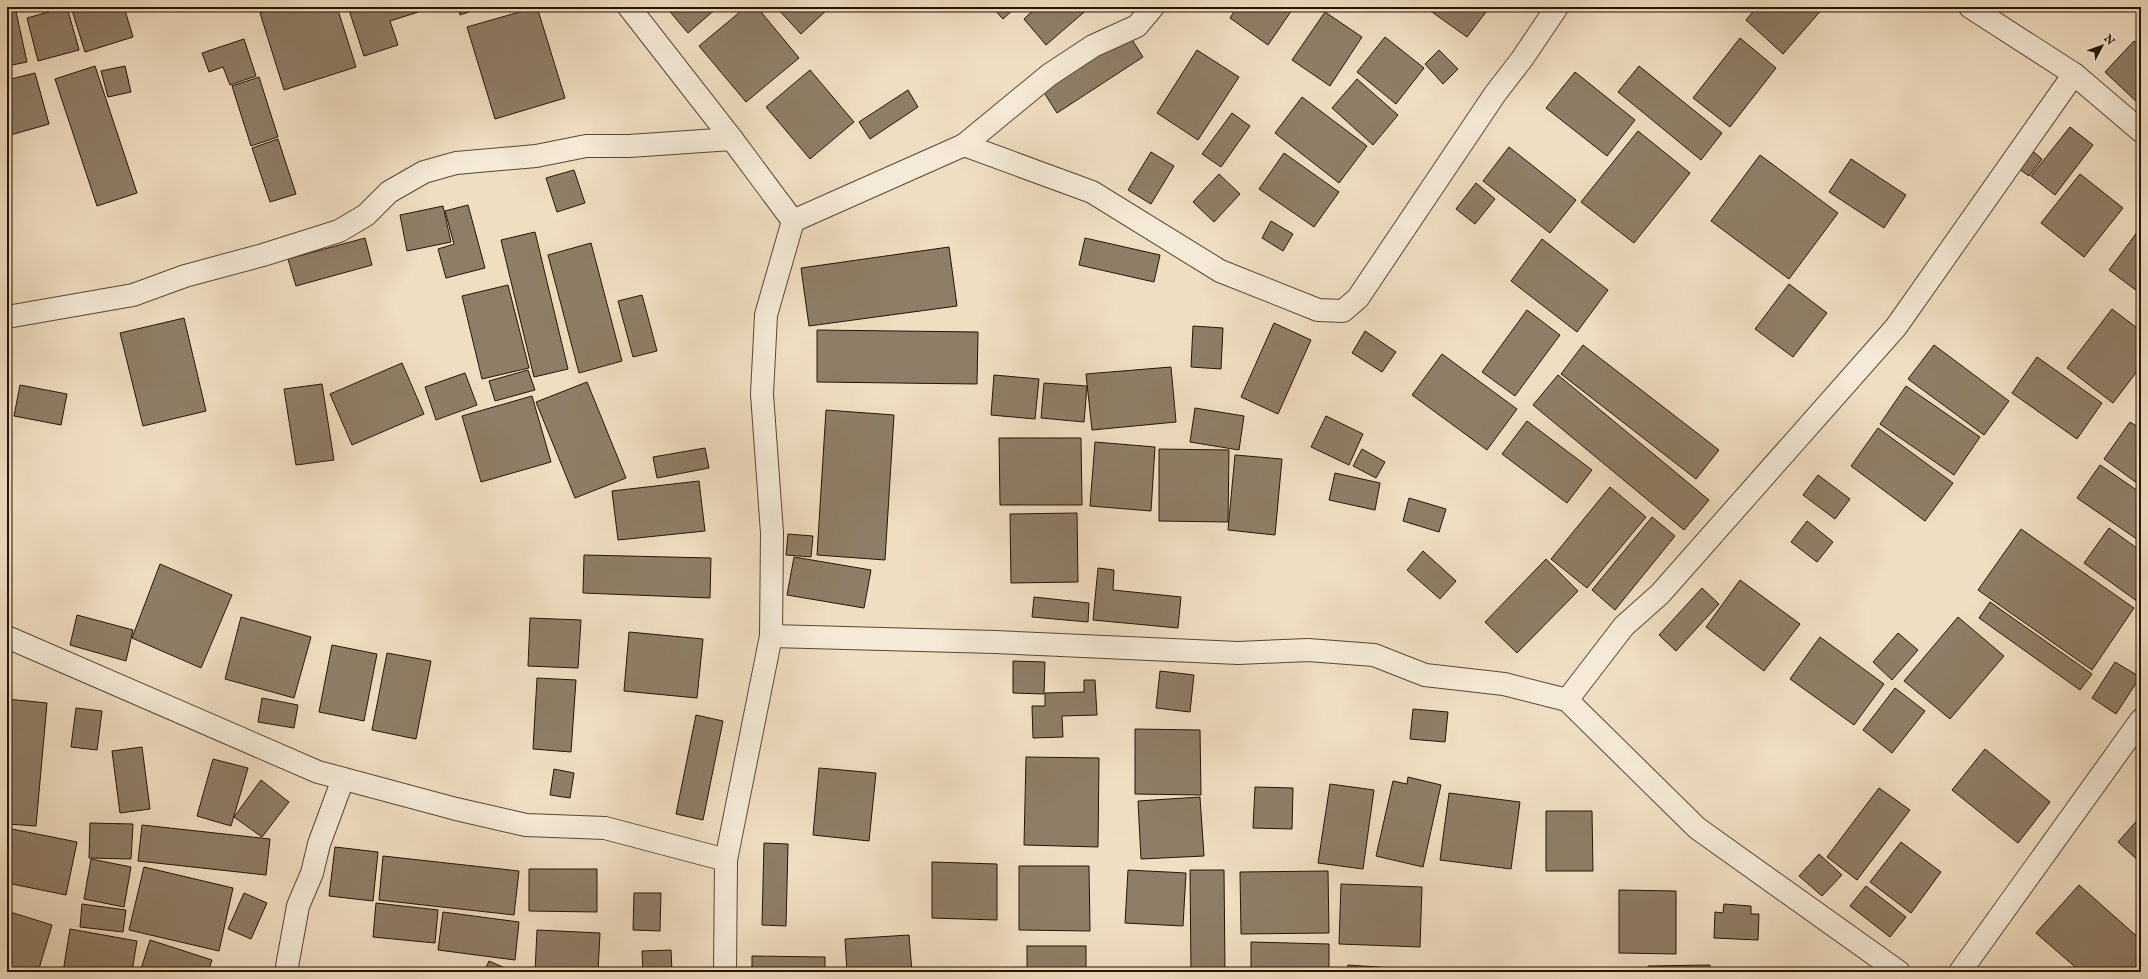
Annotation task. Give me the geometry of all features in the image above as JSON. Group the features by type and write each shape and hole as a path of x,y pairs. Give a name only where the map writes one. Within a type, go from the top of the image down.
{"street":[{"path":"629,7 732,139 793,221"},
{"path":"793,221 964,145 1049,75 1093,46 1137,26 1154,7"},
{"path":"964,145 1092,192 1220,271 1318,310 1343,311 1358,298 1495,94 1522,59 1557,7"},
{"path":"1970,7 2074,74 2141,131"},
{"path":"1567,700 1624,626 1660,594 1896,327 2074,74"},
{"path":"7,317 133,295 185,276 263,255 339,231 366,215 390,192 424,172 456,163 536,156 586,146 629,146 732,139"},
{"path":"725,972 726,860 771,636 772,534 762,394 766,315 793,221"},
{"path":"771,636 995,642 1238,653 1308,650 1374,656 1425,674 1504,684 1567,700 1697,828 1900,972"},
{"path":"7,637 318,772 456,809 526,825 605,828 726,860"},
{"path":"1960,972 2141,720"},
{"path":"286,972 298,906 312,873 319,844 343,779"}],"building":[{"path":"7,7 15,7 27,62 7,66"},
{"path":"21,7 44,7 22,12"},
{"path":"67,7 79,50 38,61 27,18"},
{"path":"71,7 124,7 133,37 85,52"},
{"path":"278,7 337,7 356,67 284,90 260,13"},
{"path":"348,7 434,7 390,21 398,45 364,56"},
{"path":"458,7 484,7 460,15"},
{"path":"537,7 565,98 495,119 467,27"},
{"path":"666,7 718,7 688,33"},
{"path":"746,7 757,7 799,58 746,102 699,46"},
{"path":"776,7 830,7 801,34"},
{"path":"992,7 1016,7 1003,19"},
{"path":"1037,7 1090,7 1046,45 1024,19"},
{"path":"1237,7 1294,7 1268,45 1230,18"},
{"path":"1425,7 1479,7 1486,12 1467,37"},
{"path":"1757,7 1824,7 1783,54 1746,20"},
{"path":"1325,12 1362,37 1330,86 1292,60"},
{"path":"1129,35 1143,57 1057,113 1043,91"},
{"path":"1385,37 1424,68 1396,104 1357,72"},
{"path":"1740,38 1776,68 1730,127 1693,98"},
{"path":"244,39 256,76 230,85 223,67 209,72 202,53"},
{"path":"2134,41 2141,47 2141,106 2105,72"},
{"path":"1197,50 1239,77 1198,140 1157,113"},
{"path":"1439,50 1458,69 1443,84 1425,64"},
{"path":"95,66 137,193 97,206 55,79"},
{"path":"125,66 131,92 108,97 101,71"},
{"path":"1639,66 1722,133 1701,160 1618,92"},
{"path":"810,70 854,122 810,159 766,107"},
{"path":"1575,72 1635,120 1607,156 1546,108"},
{"path":"35,73 49,124 7,136 7,80"},
{"path":"259,77 278,137 251,146 232,86"},
{"path":"1357,79 1398,115 1373,145 1332,108"},
{"path":"908,90 918,107 870,139 859,122"},
{"path":"1302,97 1367,146 1339,183 1275,133"},
{"path":"1232,113 1250,126 1221,167 1202,154"},
{"path":"2070,127 2093,145 2055,195 2031,176"},
{"path":"1638,131 1690,173 1634,243 1581,202"},
{"path":"278,139 296,194 270,202 252,148"},
{"path":"1509,147 1576,200 1550,233 1483,181"},
{"path":"2029,148 2042,159 2029,176 2015,166"},
{"path":"1151,152 1174,166 1151,204 1128,190"},
{"path":"1284,153 1339,192 1314,227 1259,189"},
{"path":"1760,155 1838,213 1789,279 1711,221"},
{"path":"1851,159 1906,195 1884,228 1829,192"},
{"path":"574,170 585,203 557,212 546,178"},
{"path":"1219,174 1240,194 1214,222 1193,202"},
{"path":"2080,174 2123,208 2084,257 2041,223"},
{"path":"1476,183 1495,199 1475,224 1456,209"},
{"path":"468,205 485,268 446,278 438,249 454,244 445,211"},
{"path":"443,206 451,242 407,251 400,215"},
{"path":"1271,221 1293,234 1283,251 1262,238"},
{"path":"2141,227 2141,294 2109,270"},
{"path":"535,232 568,369 534,377 501,240"},
{"path":"365,238 372,265 296,286 288,259"},
{"path":"1085,238 1160,255 1154,282 1079,265"},
{"path":"1542,239 1608,290 1577,332 1511,281"},
{"path":"591,243 622,361 579,373 548,255"},
{"path":"949,247 957,306 809,326 801,268"},
{"path":"1789,284 1827,313 1793,357 1755,329"},
{"path":"508,285 529,368 482,379 462,296"},
{"path":"642,295 657,351 633,357 618,301"},
{"path":"2112,309 2141,331 2141,366 2113,403 2067,368"},
{"path":"1527,310 1560,335 1515,396 1482,372"},
{"path":"184,318 206,411 143,426 120,333"},
{"path":"1274,323 1311,340 1278,414 1241,397"},
{"path":"1193,326 1223,328 1221,369 1191,367"},
{"path":"817,330 978,332 977,384 817,382"},
{"path":"1365,331 1396,352 1382,372 1352,353"},
{"path":"1583,345 1719,450 1696,479 1561,374"},
{"path":"1934,345 2009,401 1984,435 1908,379"},
{"path":"1442,354 1517,409 1487,450 1412,395"},
{"path":"2037,357 2102,403 2077,439 2012,393"},
{"path":"402,363 424,414 352,445 330,394"},
{"path":"1171,367 1176,422 1092,430 1086,374"},
{"path":"528,370 535,390 495,401 489,381"},
{"path":"465,373 477,405 436,420 425,387"},
{"path":"994,375 1039,379 1035,419 991,415"},
{"path":"1558,375 1709,500 1684,530 1533,405"},
{"path":"587,382 626,478 575,498 536,402"},
{"path":"1044,383 1087,386 1084,422 1041,418"},
{"path":"322,384 334,460 296,465 284,389"},
{"path":"20,385 67,394 61,425 14,416"},
{"path":"1906,386 1980,437 1954,475 1880,424"},
{"path":"532,396 551,462 481,482 462,416"},
{"path":"7,406 11,407 7,428"},
{"path":"1195,408 1244,416 1239,450 1190,442"},
{"path":"826,410 894,415 885,560 817,555"},
{"path":"1326,416 1363,434 1349,465 1311,447"},
{"path":"1527,421 1592,470 1567,503 1502,454"},
{"path":"2130,422 2141,429 2141,486 2104,459"},
{"path":"1878,428 1953,483 1925,521 1851,466"},
{"path":"999,438 1081,438 1082,505 1000,505"},
{"path":"1095,442 1155,447 1151,511 1090,506"},
{"path":"705,448 709,468 657,478 653,457"},
{"path":"1159,449 1229,450 1228,522 1159,521"},
{"path":"1362,449 1385,462 1376,478 1353,466"},
{"path":"1235,455 1282,459 1275,535 1228,530"},
{"path":"2100,465 2141,493 2141,542 2077,498"},
{"path":"1335,473 1380,483 1375,510 1329,500"},
{"path":"1818,475 1850,499 1835,519 1803,495"},
{"path":"699,481 705,531 618,540 612,491"},
{"path":"1610,487 1646,517 1587,588 1551,559"},
{"path":"1409,498 1446,509 1439,532 1403,521"},
{"path":"1077,513 1078,582 1011,583 1010,514"},
{"path":"1652,517 1675,536 1615,610 1592,590"},
{"path":"1807,521 1833,542 1817,562 1791,542"},
{"path":"2109,528 2141,551 2141,604 2084,563"},
{"path":"2021,529 2134,608 2092,670 1978,590"},
{"path":"788,534 813,536 811,557 786,555"},
{"path":"1423,551 1456,581 1440,599 1407,570"},
{"path":"584,555 711,558 710,598 583,593"},
{"path":"794,557 871,570 864,608 787,595"},
{"path":"1546,559 1578,591 1517,653 1485,622"},
{"path":"160,564 232,595 201,668 132,638"},
{"path":"1098,568 1114,570 1113,590 1181,597 1178,628 1093,620"},
{"path":"1740,580 1800,624 1764,671 1706,627"},
{"path":"1702,588 1719,604 1676,651 1659,635"},
{"path":"1034,597 1089,603 1088,622 1032,617"},
{"path":"1990,602 2092,674 2080,690 1979,618"},
{"path":"77,615 133,630 126,661 70,645"},
{"path":"241,617 311,637 294,698 225,679"},
{"path":"1958,617 2004,656 1950,719 1904,681"},
{"path":"530,618 581,620 578,668 528,666"},
{"path":"629,632 703,639 697,698 624,691"},
{"path":"1898,633 1918,650 1892,680 1873,662"},
{"path":"1820,637 1884,684 1854,725 1790,679"},
{"path":"332,645 377,654 364,721 319,712"},
{"path":"387,653 431,661 416,739 372,730"},
{"path":"1013,661 1045,662 1044,694 1013,693"},
{"path":"2115,662 2140,677 2116,714 2092,698"},
{"path":"1160,671 1194,675 1190,712 1156,708"},
{"path":"537,678 576,680 571,752 533,749"},
{"path":"1084,680 1095,680 1097,715 1062,716 1063,737 1033,738 1032,706 1045,706 1045,693 1084,692"},
{"path":"1895,688 1925,711 1892,753 1863,730"},
{"path":"262,698 298,705 294,728 258,722"},
{"path":"7,699 47,703 36,826 7,824"},
{"path":"76,708 102,711 97,750 71,747"},
{"path":"1413,709 1448,712 1445,742 1410,739"},
{"path":"696,715 723,721 703,820 676,814"},
{"path":"1135,729 1200,730 1201,795 1135,794"},
{"path":"142,747 150,809 120,813 112,751"},
{"path":"1985,749 2050,802 2018,843 1952,790"},
{"path":"1026,757 1099,758 1098,847 1024,845"},
{"path":"213,759 248,768 231,826 197,816"},
{"path":"819,768 876,773 869,841 813,835"},
{"path":"554,769 574,773 570,798 550,795"},
{"path":"1408,777 1441,785 1423,867 1376,856 1393,781 1407,784"},
{"path":"261,780 289,802 262,837 234,817"},
{"path":"1330,784 1374,790 1363,869 1318,863"},
{"path":"1255,787 1293,788 1292,829 1253,828"},
{"path":"1879,788 1910,810 1857,880 1827,857"},
{"path":"1449,793 1520,802 1511,869 1440,860"},
{"path":"1200,797 1204,856 1141,859 1138,801"},
{"path":"1546,811 1592,811 1593,871 1546,871"},
{"path":"2141,816 2141,863 2118,842"},
{"path":"90,823 133,824 131,859 89,858"},
{"path":"142,825 270,839 266,875 138,861"},
{"path":"7,828 77,842 66,895 7,883"},
{"path":"1901,842 1941,872 1911,913 1870,882"},
{"path":"764,843 788,844 786,926 762,925"},
{"path":"335,847 378,852 373,901 329,896"},
{"path":"1819,854 1842,875 1822,896 1799,876"},
{"path":"383,856 519,871 514,915 379,900"},
{"path":"91,859 131,867 124,907 84,899"},
{"path":"932,862 997,864 997,920 932,918"},
{"path":"1019,866 1089,866 1090,931 1019,930"},
{"path":"144,867 233,888 219,951 129,930"},
{"path":"529,869 597,869 597,912 529,911"},
{"path":"1128,870 1186,873 1183,926 1125,923"},
{"path":"1190,870 1224,870 1225,972 1191,972"},
{"path":"1328,871 1329,933 1241,934 1240,872"},
{"path":"1341,884 1422,887 1420,947 1339,944"},
{"path":"2079,885 2141,940 2141,972 2081,972 2036,933"},
{"path":"1866,886 1906,917 1890,937 1850,906"},
{"path":"1619,890 1676,891 1676,954 1619,953"},
{"path":"244,893 267,903 251,939 228,929"},
{"path":"634,893 661,893 660,931 633,930"},
{"path":"376,903 438,910 435,943 373,937"},
{"path":"82,904 126,910 123,932 80,927"},
{"path":"1724,904 1751,906 1751,914 1759,914 1758,940 1714,938 1715,912 1723,913"},
{"path":"7,911 52,925 38,972 7,972"},
{"path":"443,912 519,922 515,960 438,950"},
{"path":"70,929 137,941 132,972 63,972"},
{"path":"537,930 600,933 598,972 535,972"},
{"path":"909,935 912,972 847,972 845,939"},
{"path":"150,940 212,960 208,972 140,972"},
{"path":"1251,942 1329,944 1329,972 1251,972"},
{"path":"1027,946 1086,946 1086,972 1027,972"},
{"path":"671,950 672,972 643,972 642,951"},
{"path":"752,956 825,957 825,972 752,972"},
{"path":"489,961 514,972 484,972"},
{"path":"1348,965 1423,970 1423,972 1347,972"},
{"path":"1710,965 1710,972 1648,972 1648,966"}]}
